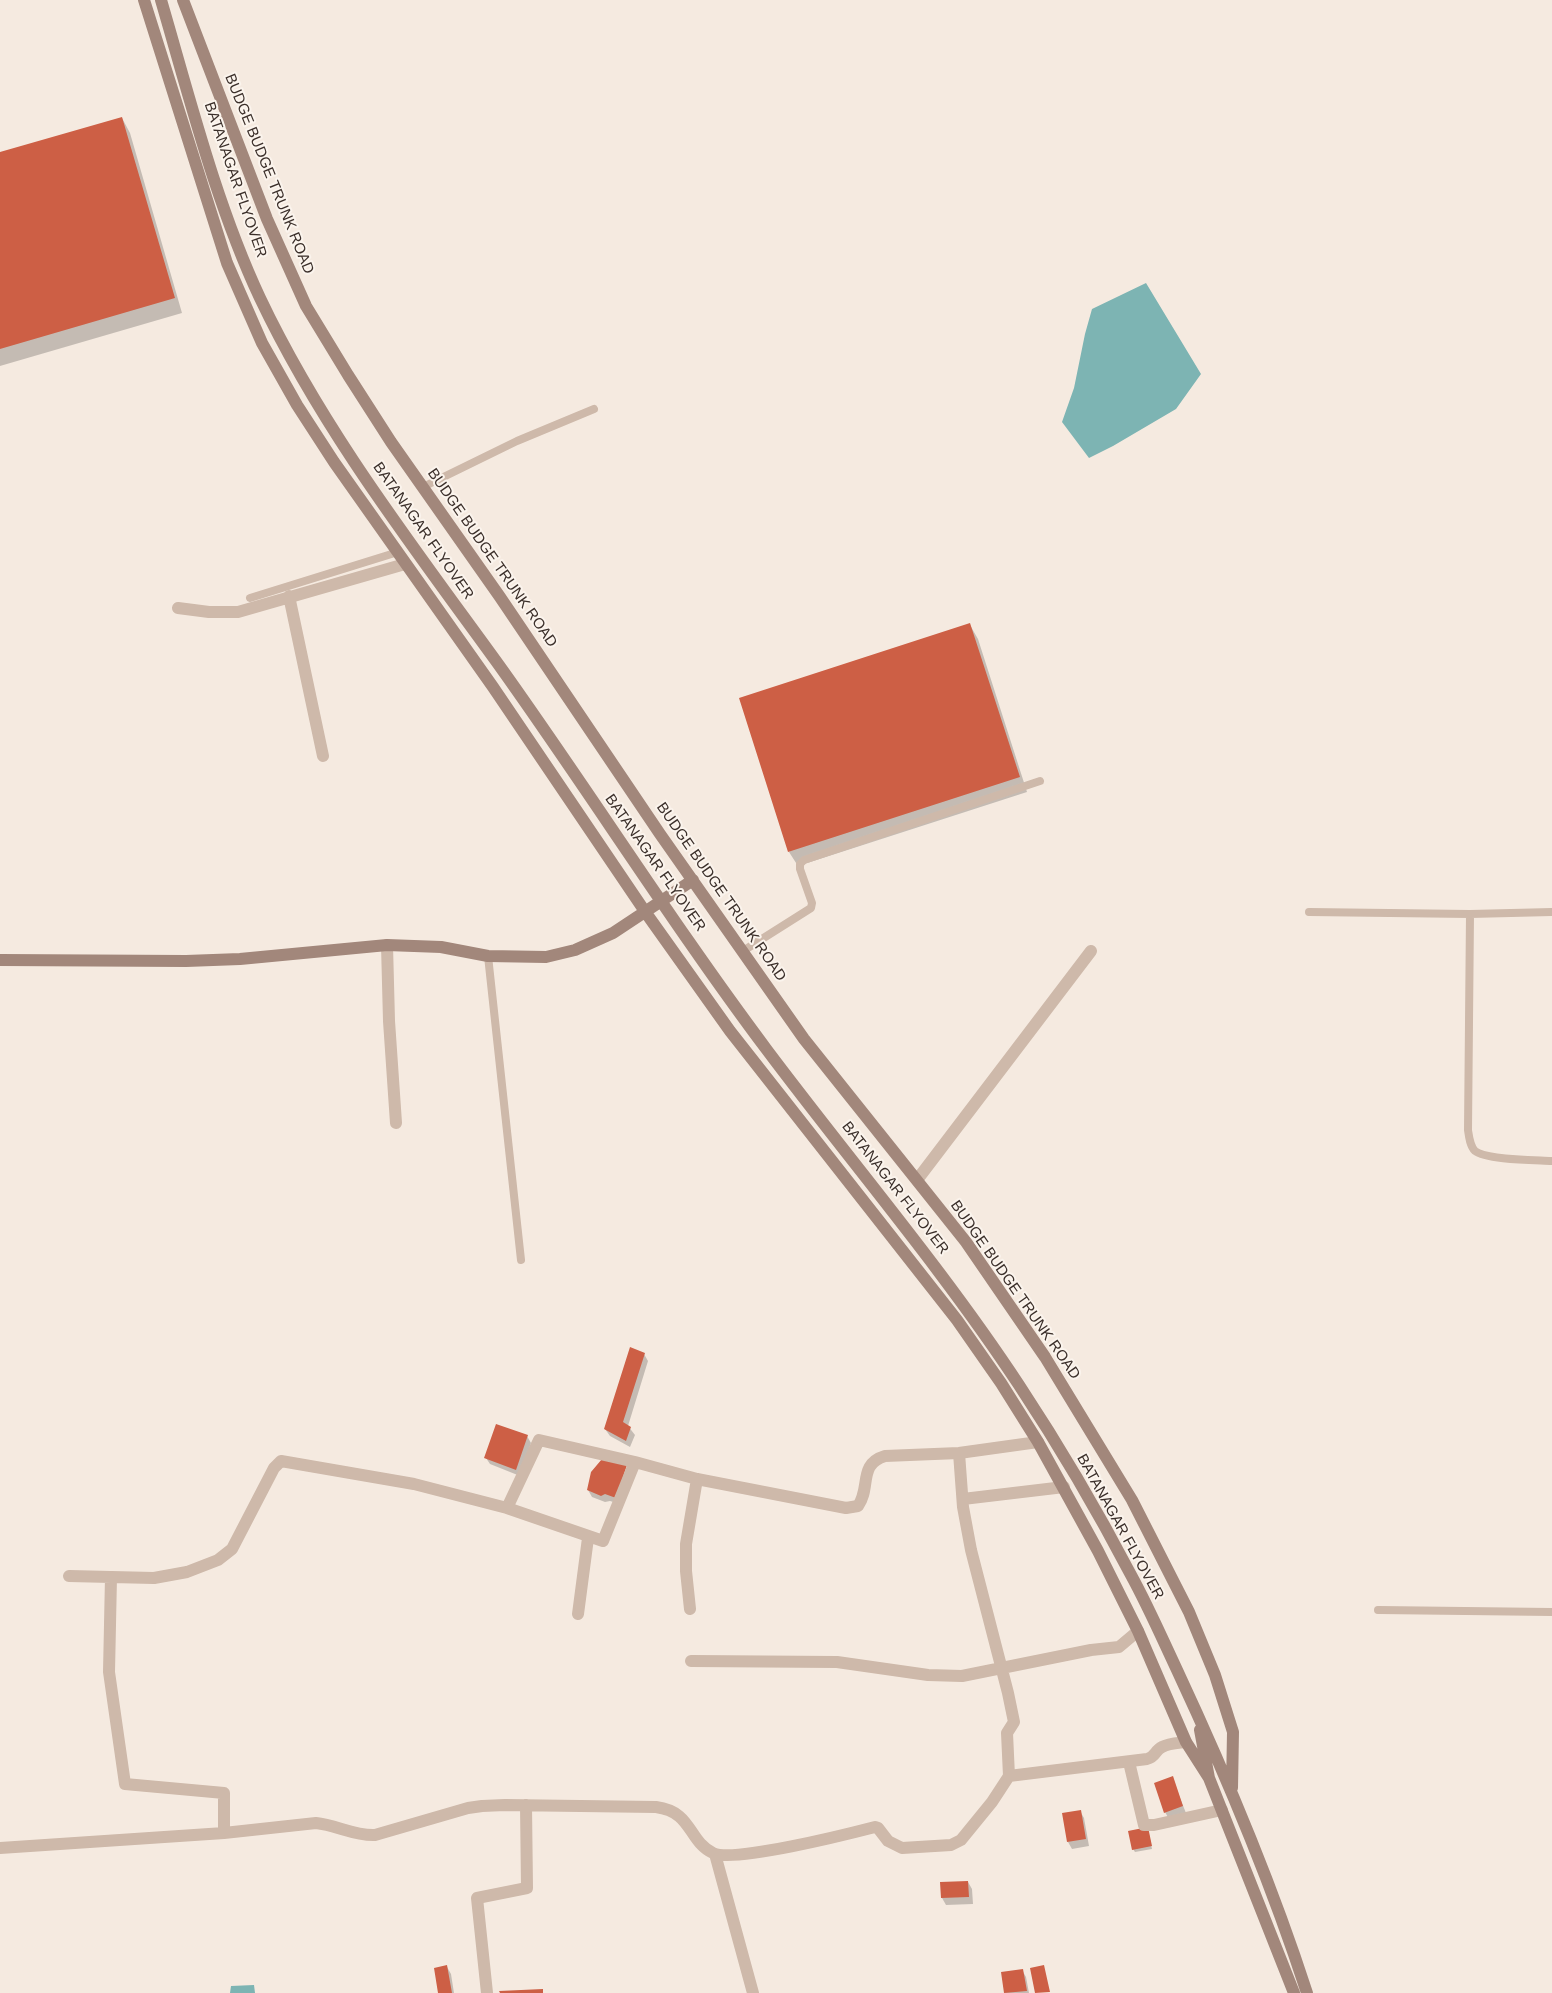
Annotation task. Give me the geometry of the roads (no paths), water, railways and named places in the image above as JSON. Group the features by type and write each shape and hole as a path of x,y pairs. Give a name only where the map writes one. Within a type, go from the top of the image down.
{"street":[{"path":"144,0 227,262 262,343 302,413 334,462 493,686 646,913 735,1038 957,1320 1001,1383 1064,1487 1138,1631 1186,1742 1209,1778 1294,1993"},
{"name":"BATANAGAR FLYOVER","path":"161,0 223,206 258,293 294,366 380,499 521,697 714,978 768,1052 919,1243 1019,1385 1132,1576 1195,1707"},
{"name":"BUDGE BUDGE TRUNK ROAD","path":"183,0 267,219 306,306 348,376 804,1039 966,1242 1045,1357 1132,1500 1189,1612 1216,1675 1234,1732 1232,1792"},
{"path":"178,608 209,612 238,612 402,558"},
{"path":"289,596 322,756"},
{"path":"0,960 186,961 240,959 387,945 441,947 488,956 546,957 575,950 613,933 646,913 693,880"},
{"path":"387,945 389,1021 396,1123"},
{"path":"917,1180 1091,951"},
{"path":"507,1508 539,1440 635,1462 697,1479 853,1508 862,1501 867,1471 878,1458 886,1456 959,1453 1038,1442"},
{"path":"0,1848 224,1834 316,1823 327,1824 366,1836 468,1808 504,1804 667,1808 676,1812 684,1819 705,1848 725,1856 764,1851 875,1827 878,1828 888,1841 902,1848 951,1845 961,1840 969,1832 1009,1776 1010,1767 1006,1738 1008,1729 1014,1722 1002,1667 971,1550 963,1499 959,1453"},
{"path":"69,1576 154,1578 187,1572 218,1560 232,1549 274,1468 281,1462 395,1480 507,1508 588,1538 603,1541 635,1462"},
{"path":"690,1609 686,1544 697,1479"},
{"path":"963,1499 1064,1487"},
{"path":"578,1614 588,1538"},
{"path":"111,1577 109,1672 125,1784 224,1793 224,1834"},
{"path":"691,1661 837,1662 944,1676 962,1676 1091,1650 1119,1647 1138,1631"},
{"path":"1195,1707 1232,1792 1307,1993"},
{"path":"1195,1707 1209,1778"},
{"path":"1009,1776 1151,1758 1162,1746 1186,1742"},
{"path":"1129,1762 1144,1825 1154,1825 1222,1810"},
{"path":"487,1993 477,1898 527,1888 526,1805"},
{"path":"716,1854 753,1993"}],"lane":[{"path":"423,487 517,441 594,409"},
{"path":"250,598 402,558"},
{"path":"742,951 811,908 812,903 800,869 800,864 804,860 1040,781"},
{"path":"1309,912 1470,914 1552,912"},
{"path":"1470,914 1469,1140 1475,1151 1486,1156 1552,1161"},
{"path":"488,956 521,1260"},
{"path":"1378,1610 1552,1612"}],"water":[{"path":"1146,283 1201,374 1176,409 1089,458 1062,422 1074,388 1092,309"},
{"path":"254,1985 255,1993 230,1993 231,1986"}]}
